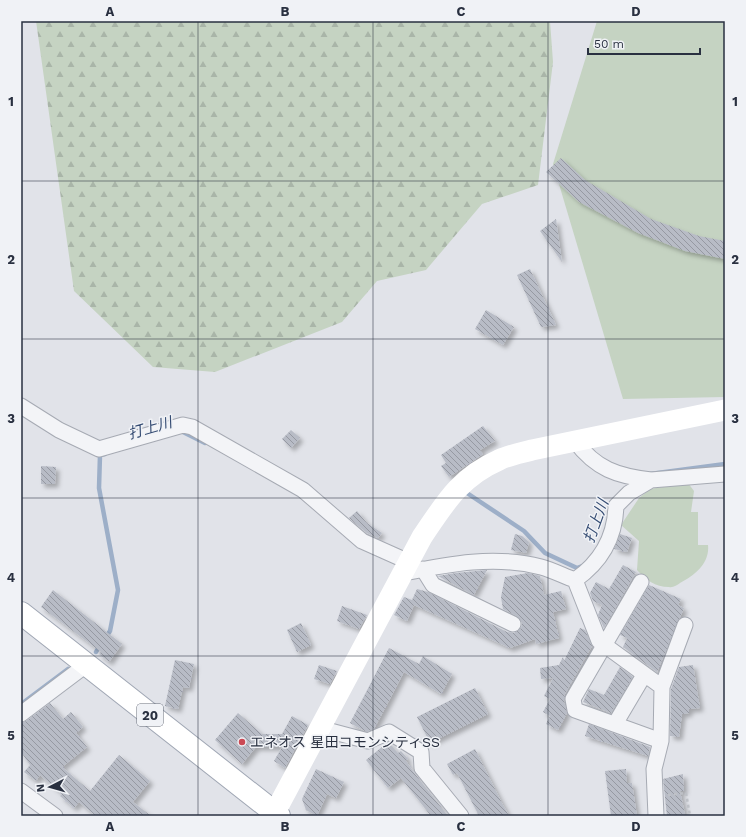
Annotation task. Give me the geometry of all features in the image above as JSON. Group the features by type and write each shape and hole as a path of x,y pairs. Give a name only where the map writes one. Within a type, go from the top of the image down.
{"main road":[{"name":"20","path":"21,613 276,815"}],"street":[{"path":"21,406 59,430 99,449 183,424 192,427 303,490 362,541 412,568 433,585 513,624"},
{"path":"276,815 319,728 412,568 422,537 445,503 460,485 481,469 501,459 576,441 725,410"},
{"path":"576,441 586,456 605,468 627,477 651,480 725,474"},
{"path":"575,580 590,569 603,553 616,518 616,506 629,492 651,480"},
{"path":"412,568 502,561 541,567 575,580 599,642 662,687"},
{"path":"641,582 573,699 575,710 661,741"},
{"path":"656,816 654,769 661,741 662,687 685,625"},
{"path":"21,714 86,665"},
{"path":"615,724 644,675"},
{"path":"319,728 368,741 389,732 421,752 422,768 461,816"},
{"path":"21,791 55,816"}],"path":[{"path":"655,797 686,793 690,816"}],"green space":[{"path":"36,21 550,21 553,62 538,185 482,204 426,270 377,281 342,322 215,372 153,367 74,291"},
{"path":"597,21 725,21 725,397 623,399 553,164"},
{"path":"688,483 694,491 691,512 698,512 698,545 708,545 707,557 700,568 686,580 672,587 659,586 647,580 637,570 639,541 621,525 639,498 650,489"}],"building":[{"path":"561,158 585,180 651,219 699,236 725,241 725,259 685,251 638,233 579,202 546,172"},
{"path":"556,219 562,262 540,231"},
{"path":"530,269 556,325 541,327 517,275"},
{"path":"486,310 514,327 503,345 475,329"},
{"path":"483,426 495,441 480,450 483,454 449,477 441,466 446,463 441,455"},
{"path":"291,430 300,438 291,448 282,439"},
{"path":"41,466 56,467 55,484 41,484"},
{"path":"357,511 367,523 382,533 378,538 367,533 349,518"},
{"path":"515,534 522,536 529,542 526,553 511,550"},
{"path":"620,534 632,538 627,552 614,549"},
{"path":"623,565 636,572 604,628 598,615 602,605 593,601 590,593 596,582 609,589"},
{"path":"487,570 474,595 438,576 456,573"},
{"path":"528,573 540,576 544,595 561,591 566,609 553,612 559,638 536,644 535,639 510,648 414,605 407,621 394,615 404,597 412,600 417,589 428,592 507,632 514,633 521,628 522,623 517,616 503,609 501,597 505,577"},
{"path":"649,585 681,599 678,605 684,608 657,672 623,647 627,638 620,635"},
{"path":"53,590 122,644 109,662 99,654 101,652 41,607"},
{"path":"342,606 367,615 359,629 337,621"},
{"path":"301,623 311,645 297,652 287,630"},
{"path":"580,628 585,630 592,646 565,694 564,701 567,713 558,730 546,724 550,716 543,712 550,699 544,696 553,678 541,679 540,668 559,665 563,657 564,661"},
{"path":"389,648 419,664 423,656 452,674 441,694 404,672 374,729 367,732 350,723"},
{"path":"175,660 194,664 189,688 183,687 178,709 165,706"},
{"path":"319,665 337,671 330,684 314,679"},
{"path":"693,665 700,708 689,709 689,713 682,714 679,737 670,736 671,689 679,667"},
{"path":"620,667 633,677 611,713 583,702 589,689 604,695"},
{"path":"475,688 488,714 430,743 417,717"},
{"path":"50,703 63,719 71,712 83,727 76,733 87,747 62,767 90,791 119,755 150,781 133,802 151,816 96,816 79,802 74,808 60,796 62,794 40,775 36,781 24,772 30,765 21,752 21,723"},
{"path":"238,713 262,734 282,734 292,716 308,725 285,768 274,761 282,747 256,747 242,764 215,740"},
{"path":"589,724 650,747 648,756 585,736"},
{"path":"388,742 398,753 401,751 408,759 406,761 415,774 448,816 431,816 401,778 388,788 366,760"},
{"path":"475,749 509,816 479,816 457,773 453,775 447,764"},
{"path":"316,769 344,782 336,798 327,794 317,816 306,810 302,799"},
{"path":"626,769 627,783 632,783 637,816 611,816 605,771"},
{"path":"683,774 684,791 680,791 685,814 667,816 663,779"}],"waterway":[{"name":"打上川","path":"181,431 205,443"},
{"name":"打上川","path":"105,454 100,455 99,488 118,590 110,631 106,637"},
{"name":"打上川","path":"650,474 725,464"},
{"name":"打上川","path":"464,491 524,531 545,553 577,568 585,565"},
{"name":"打上川","path":"96,652 100,645"},
{"name":"打上川","path":"24,702 68,669"}],"place":[{"name":"エネオス 星田コモンシティSS","path":"242,742"}]}
